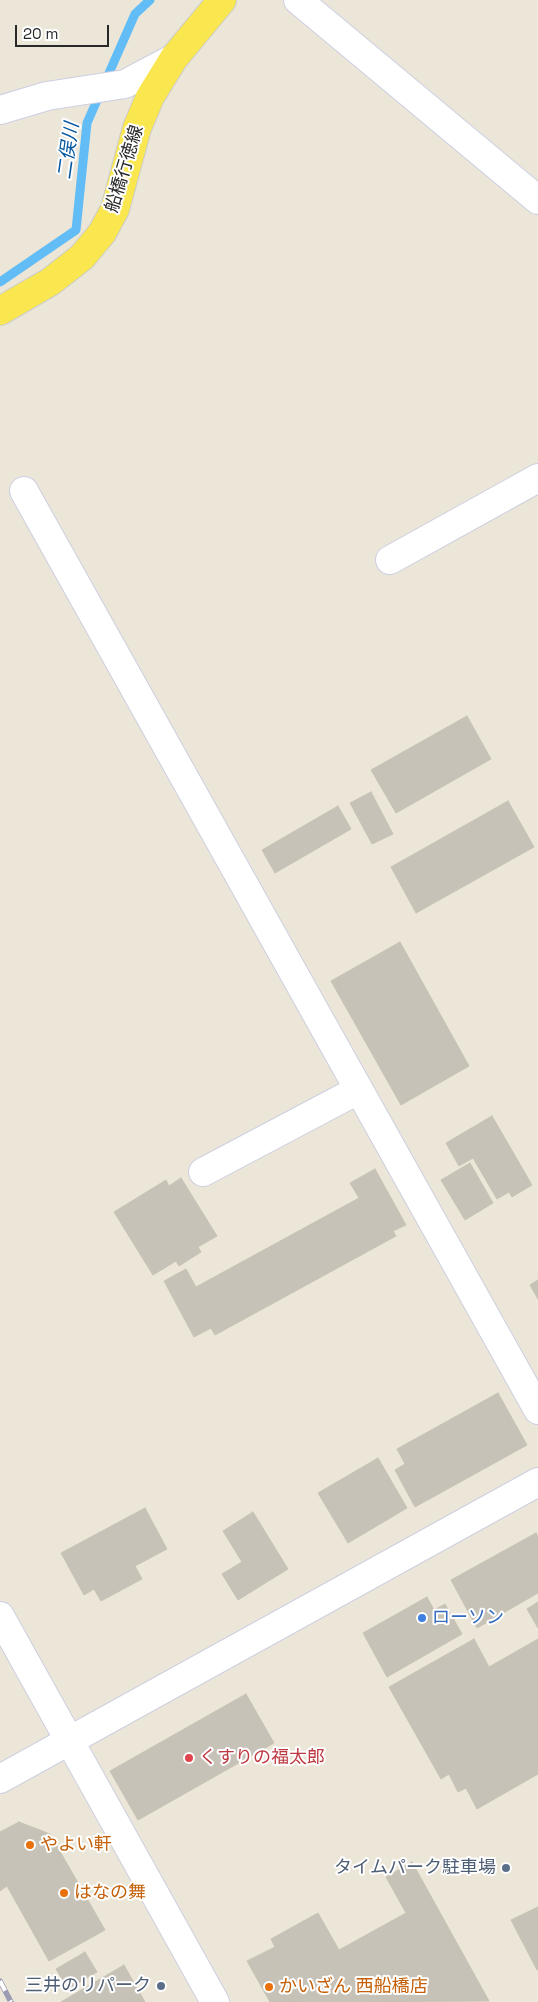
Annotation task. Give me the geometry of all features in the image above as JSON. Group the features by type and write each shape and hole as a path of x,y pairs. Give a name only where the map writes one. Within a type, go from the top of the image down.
{"main road":[{"name":"船橋行徳線","path":"0,311 50,282 82,258 102,233 116,209 137,128 150,97 174,58 222,0"}],"street":[{"path":"298,0 538,200"},
{"path":"0,110 48,96 125,84 174,58"},
{"path":"390,560 538,478"},
{"path":"24,491 538,1410"},
{"path":"202,1172 358,1090"},
{"path":"0,1779 538,1482"},
{"path":"0,1616 215,2002"}],"building":[{"path":"467,716 491,759 396,813 371,770"},
{"path":"371,792 393,834 372,844 350,803"},
{"path":"508,801 534,847 416,913 391,867"},
{"path":"338,806 351,829 275,873 262,850"},
{"path":"400,942 469,1066 401,1105 331,981"},
{"path":"492,1116 532,1185 512,1197 509,1192 497,1199 473,1158 459,1166 446,1143"},
{"path":"470,1163 493,1203 465,1220 441,1180"},
{"path":"375,1169 406,1225 393,1231 396,1236 215,1335 211,1328 194,1337 164,1281 186,1269 196,1287 359,1198 350,1183"},
{"path":"181,1178 217,1236 198,1247 201,1252 179,1266 176,1261 153,1275 114,1212 166,1180 169,1186"},
{"path":"538,1280 538,1299 530,1285"},
{"path":"498,1393 527,1445 415,1507 395,1470 405,1464 397,1449"},
{"path":"378,1458 407,1508 348,1543 318,1493"},
{"path":"145,1508 167,1549 135,1566 142,1579 101,1601 94,1589 84,1595 61,1553"},
{"path":"253,1512 288,1569 238,1600 222,1574 242,1562 223,1531"},
{"path":"536,1533 538,1537 538,1593 477,1628 451,1580"},
{"path":"427,1597 434,1610 445,1604 462,1634 387,1677 363,1633"},
{"path":"538,1602 538,1628 527,1609"},
{"path":"474,1639 489,1667 538,1639 538,1774 477,1809 466,1788 458,1792 449,1774 441,1779 389,1687"},
{"path":"246,1694 274,1743 138,1820 110,1771"},
{"path":"19,1822 50,1834 105,1930 49,1961 7,1886 0,1891 0,1832"},
{"path":"412,1862 489,2001 295,2002 267,1951 275,1947 271,1939 318,1913 339,1950 406,1913 386,1877"},
{"path":"538,1907 538,1970 537,1970 511,1920"},
{"path":"267,1951 295,2002 270,2002 247,1961"},
{"path":"85,1952 97,1972 68,1989 56,1969"},
{"path":"124,1965 145,2002 61,2002"}],"waterway":[{"name":"二俣川","path":"0,282 76,230 87,123 135,14 150,0"}],"railway":[{"path":"0,1981 11,2002"}],"place":[{"name":"ローソン","path":"422,1618"},
{"name":"くすりの福太郎","path":"189,1758"},
{"name":"やよい軒","path":"30,1845"},
{"name":"タイムパーク駐車場","path":"506,1868"},
{"name":"はなの舞","path":"64,1893"},
{"name":"三井のリパーク","path":"161,1986"},
{"name":"かいざん 西船橋店","path":"269,1987"}]}
